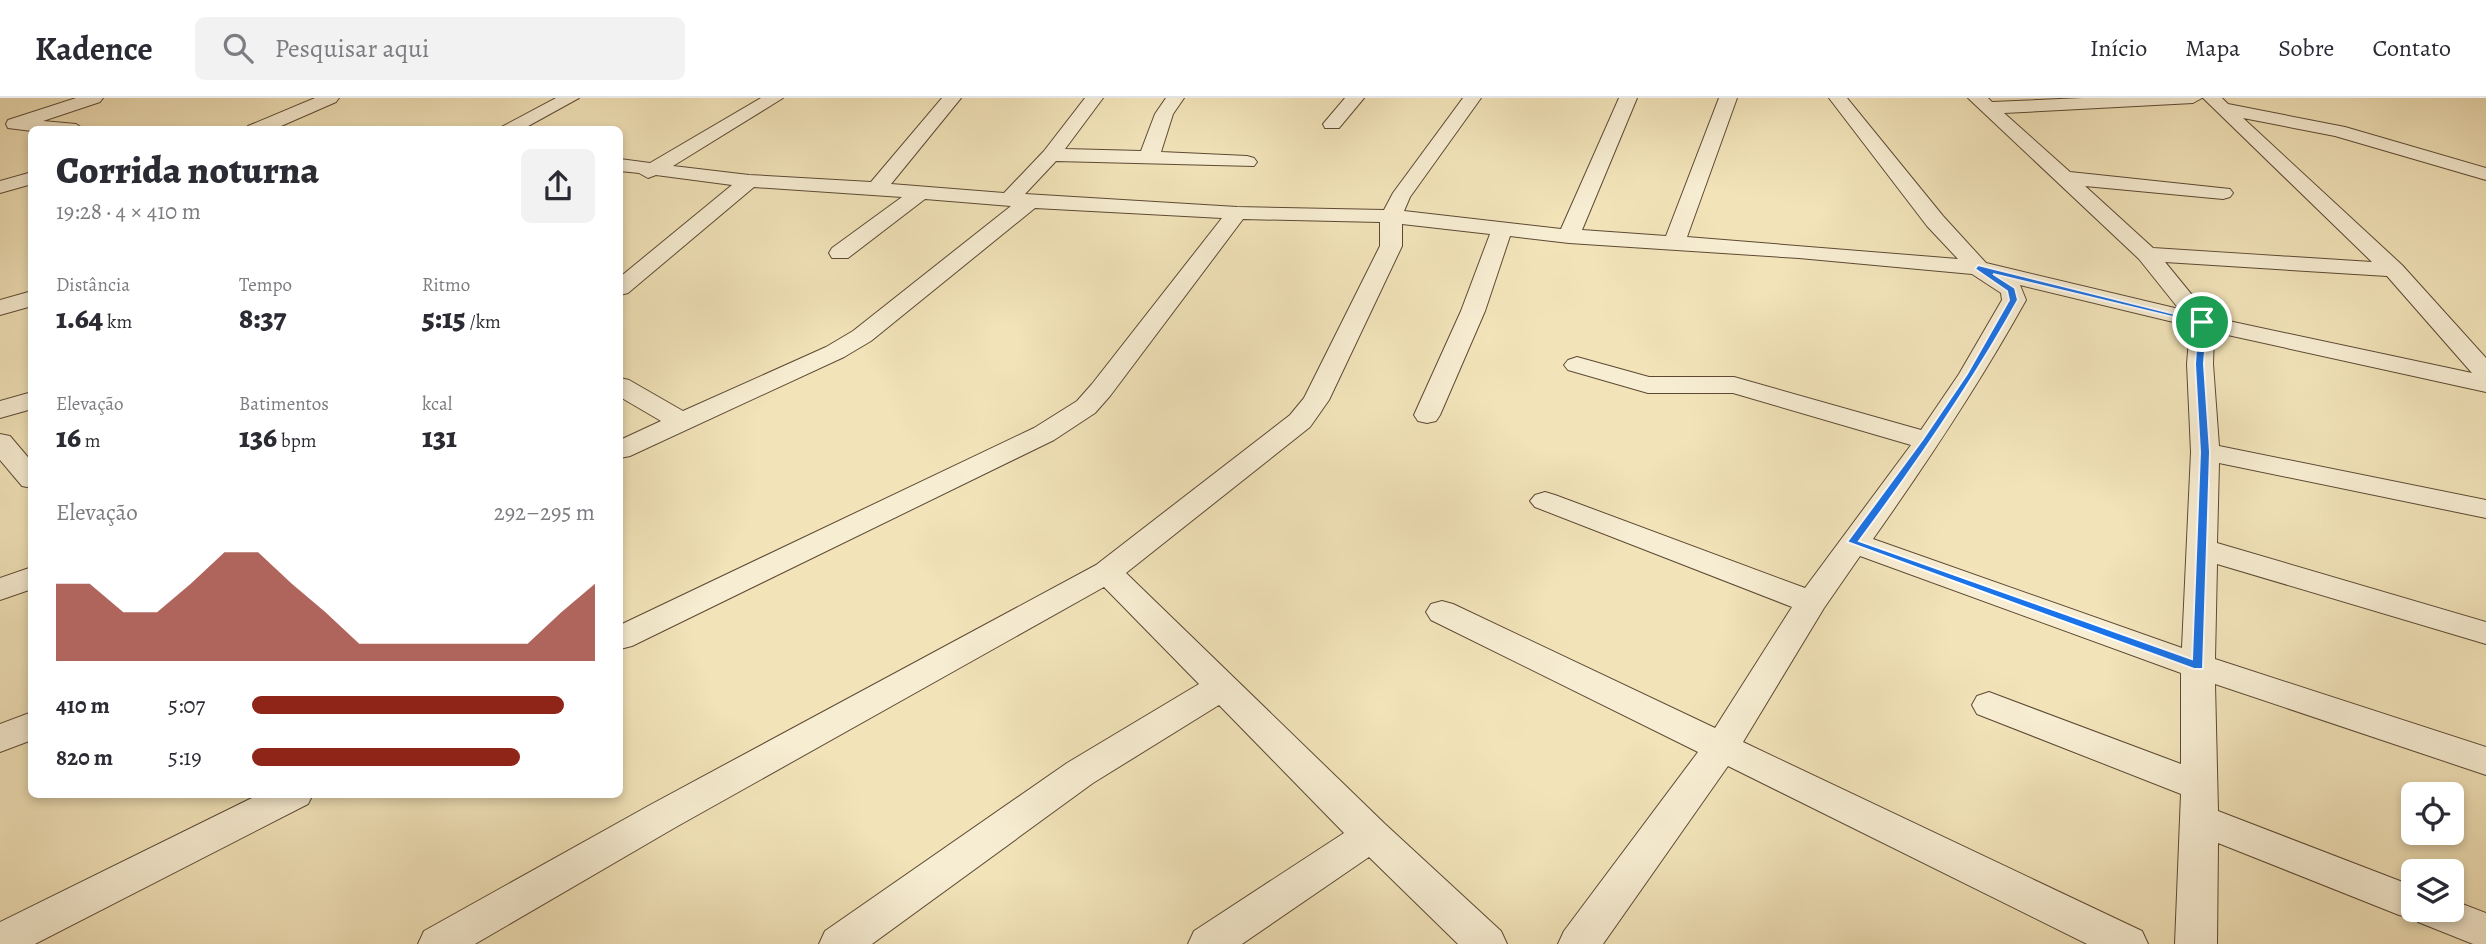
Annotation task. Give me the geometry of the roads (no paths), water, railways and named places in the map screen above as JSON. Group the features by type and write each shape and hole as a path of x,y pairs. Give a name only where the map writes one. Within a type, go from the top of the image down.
{"street":[{"path":"8,124 94,98"},
{"path":"264,126 330,98"},
{"path":"513,126 570,98"},
{"path":"623,182 654,169 774,98"},
{"path":"876,189 952,98"},
{"path":"623,449 835,352 862,336 1019,200 1094,98"},
{"path":"1149,157 1164,114 1175,98"},
{"path":"1332,124 1355,98"},
{"path":"439,944 663,816 1107,572 1300,421 1316,400 1391,246 1391,216 1400,197 1472,98"},
{"path":"1569,236 1628,98"},
{"path":"1674,243 1728,98"},
{"path":"1579,944 1721,748 1811,602 1852,542 1928,441 1972,374 2014,300 2012,290 1978,268 1935,221 1838,98"},
{"path":"1983,103 2193,98"},
{"path":"1983,103 2147,254 2202,322 2200,364 2205,452 2198,666 2196,944"},
{"path":"2217,103 2338,131 2486,174"},
{"path":"2217,103 2394,270 2486,373"},
{"path":"8,124 31,126"},
{"path":"1051,155 1247,162"},
{"path":"623,165 750,181 1237,213 1391,216 1569,236 1901,258 1978,268 2202,322 2486,384"},
{"path":"2067,178 2222,193"},
{"path":"0,187 28,179"},
{"path":"623,286 750,181"},
{"path":"840,253 920,193"},
{"path":"623,637 1044,435 1086,407 1237,213"},
{"path":"1427,415 1473,311 1502,229"},
{"path":"2147,254 2394,270"},
{"path":"0,308 28,299"},
{"path":"1577,365 1647,385 1734,385 1928,441"},
{"path":"623,388 680,421"},
{"path":"0,410 28,401"},
{"path":"0,442 28,475"},
{"path":"2205,452 2486,509"},
{"path":"1545,501 1811,602"},
{"path":"1852,542 2198,666 2486,761"},
{"path":"2202,549 2486,633"},
{"path":"1107,572 1371,835 1486,944"},
{"path":"0,590 28,579"},
{"path":"1442,612 2127,944"},
{"path":"840,944 1080,774 1221,687"},
{"path":"1990,705 2401,897"},
{"path":"0,739 28,727"},
{"path":"0,942 274,799"},
{"path":"1209,944 1371,835"},
{"path":"2463,922 2486,931"}]}
